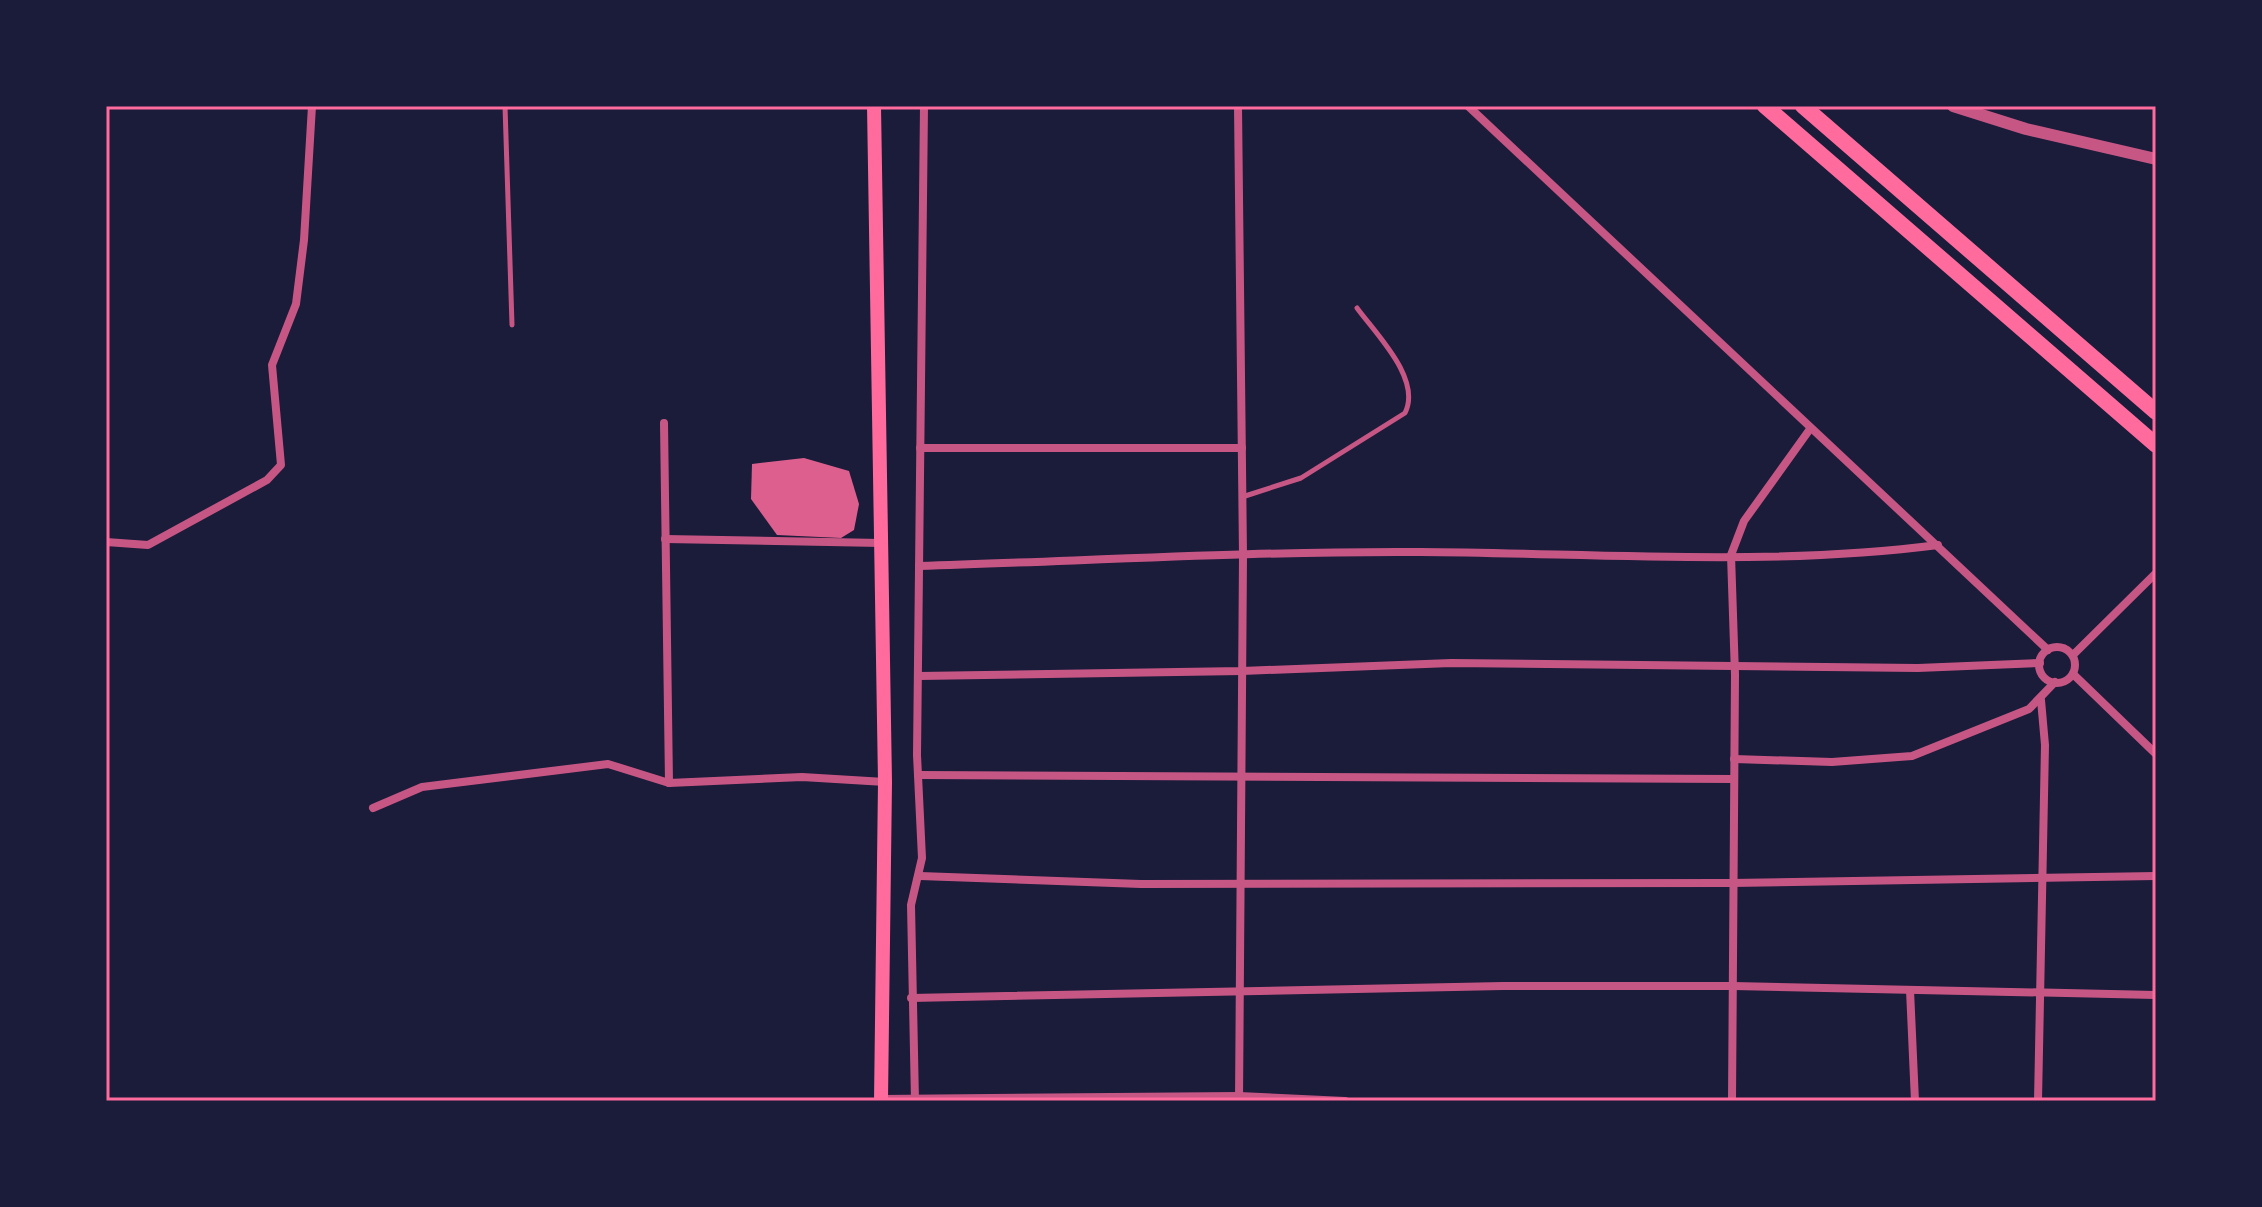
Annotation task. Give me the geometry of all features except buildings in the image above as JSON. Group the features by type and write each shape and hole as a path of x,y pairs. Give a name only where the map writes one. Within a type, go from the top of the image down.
{"highway":[{"path":"1765,106 2156,445"},
{"path":"1803,106 2156,412"}],"main road":[{"path":"874,106 885,782 881,1100"}],"street":[{"path":"106,542 148,545 267,480 281,465 272,365 296,304 304,240 312,106"},
{"path":"915,1100 911,905 920,876 922,819 918,775 924,106"},
{"path":"1238,106 1243,556 1239,1099"},
{"path":"1468,106 2048,650"},
{"path":"1953,106 2026,129 2156,159"},
{"path":"664,423 669,783"},
{"path":"1732,1101 1731,883 1735,663 1731,555 1744,521 1810,429"},
{"path":"920,448 1242,448"},
{"path":"665,539 881,543"},
{"path":"919,566 1416,552 1731,555 1895,551 1938,545"},
{"path":"2156,573 2073,655 2073,674 2156,754"},
{"path":"2055,682 2043,676 2040,663 2048,650 2057,647 2073,655"},
{"path":"919,676 1242,671 1451,663 1735,663 1918,668 2040,663"},
{"path":"1734,759 1832,762 1912,756 1976,732 2041,700 2055,682 2073,674"},
{"path":"2038,1101 2040,876 2045,745 2041,700"},
{"path":"373,808 422,787 608,764 669,783 802,777 885,782"},
{"path":"918,775 1734,779"},
{"path":"920,876 1141,884 1731,883 2156,876"},
{"path":"911,998 1733,986 2156,995"},
{"path":"1910,990 1915,1101"},
{"path":"881,1100 1345,1101"}],"lane":[{"path":"505,106 512,325"},
{"path":"1242,497 1301,478 1405,413 1408,397 1401,370 1357,308"}]}
